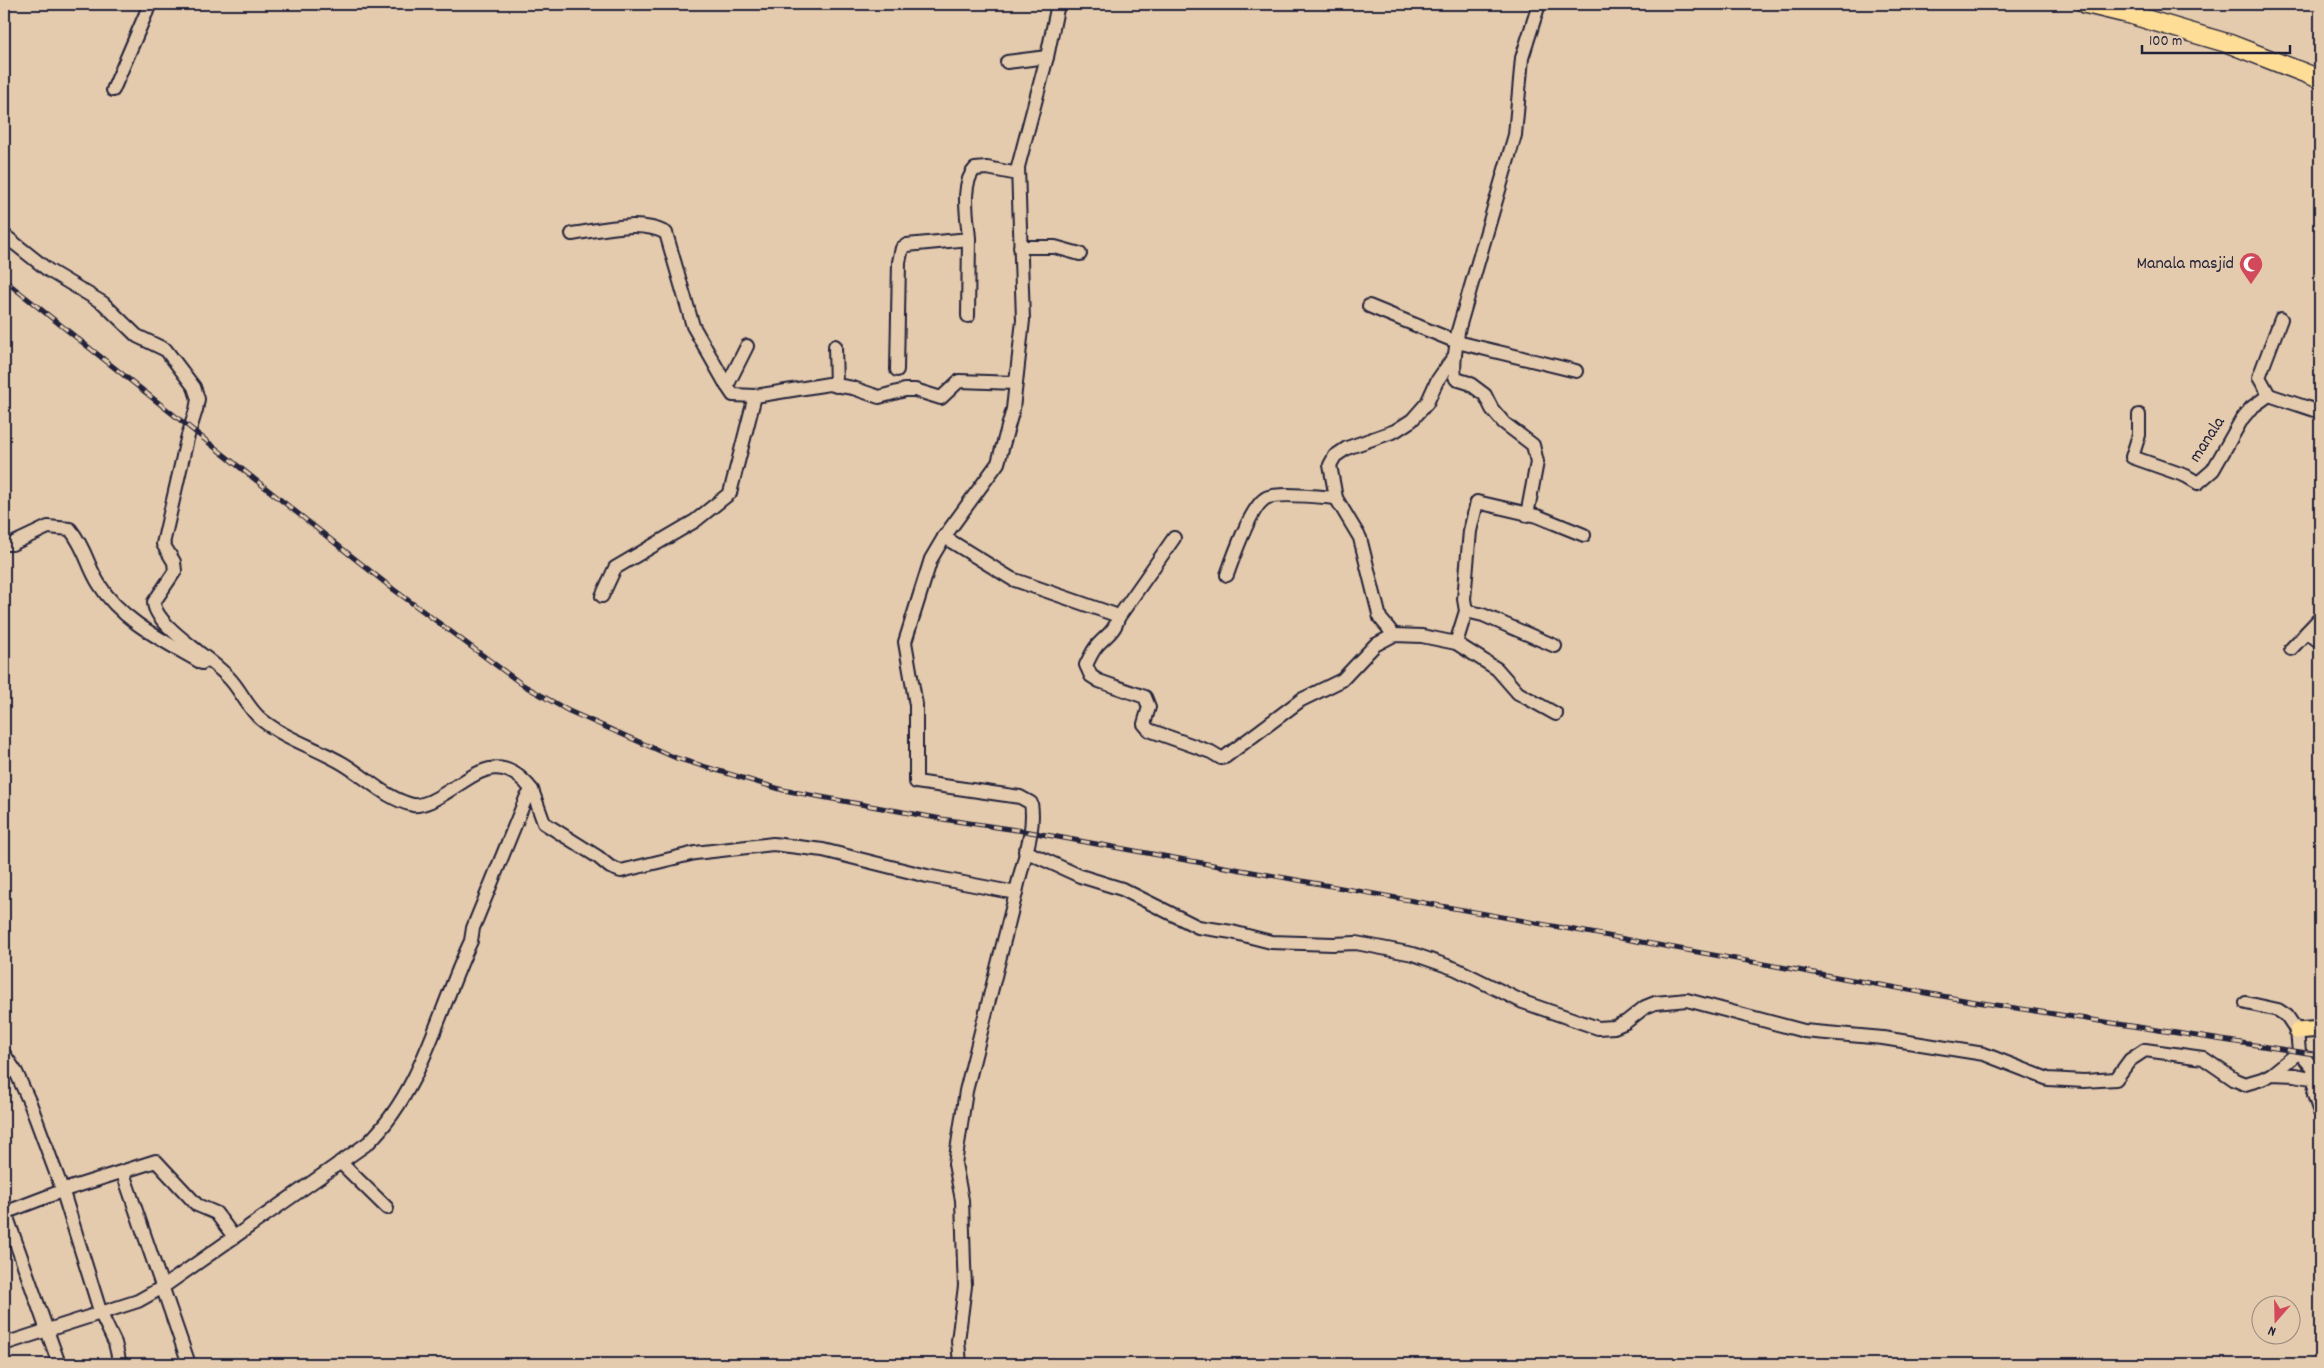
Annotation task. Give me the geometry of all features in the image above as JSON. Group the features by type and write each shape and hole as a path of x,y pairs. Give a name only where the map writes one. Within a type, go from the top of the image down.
{"highway":[{"path":"2086,4 2132,15 2230,44 2320,79"},
{"path":"2136,4 2232,34 2320,69"}],"main road":[{"path":"2297,1031 2320,1029"}],"street":[{"path":"113,90 150,4"},
{"path":"960,1364 958,1341 965,1271 962,1200 955,1164 966,1091 1016,893 1032,817 1031,803 1027,800 916,782 916,705 905,642 932,559 944,537 998,463 1013,409 1023,320 1018,167 1047,57 1058,4"},
{"path":"1526,515 1537,462 1533,445 1504,423 1492,409 1485,395 1468,383 1456,379 1452,371 1458,331 1515,135 1522,58 1539,4"},
{"path":"1007,62 1047,57"},
{"path":"968,316 970,239 967,191 970,174 975,169 987,168 1018,174"},
{"path":"572,234 615,227 655,227 666,233 693,326 733,395 755,396 802,387 836,386 879,397 905,390 915,390 941,398 959,381 1016,383"},
{"path":"4,235 48,270 104,303 137,336 166,350 194,387 198,399 196,410 187,439 163,544 174,562 175,571 154,602 154,607 170,628 226,676 261,720 344,764 386,794 415,806 430,802 456,787 474,773 489,768 501,768 511,772 524,780 532,790 544,823 598,857 610,867 621,871 695,853 781,845 823,850 918,874 1016,893"},
{"path":"897,370 899,262 902,248 907,245 970,239"},
{"path":"1020,247 1055,247 1080,254"},
{"path":"1369,306 1457,347 1576,370"},
{"path":"2281,319 2259,377 2269,395 2320,412"},
{"path":"727,386 747,346"},
{"path":"835,346 836,386"},
{"path":"1394,635 1380,618 1360,538 1336,498 1330,465 1335,456 1347,448 1394,431 1412,420 1427,403 1437,381 1457,347"},
{"name":"manala","path":"2139,415 2139,435 2132,457 2186,476 2198,483 2213,470 2242,419 2251,408 2269,395"},
{"path":"602,596 615,568 695,521 730,493 755,396"},
{"path":"1227,575 1240,538 1256,509 1265,498 1280,496 1336,498"},
{"path":"1456,642 1466,611 1464,599 1470,531 1477,502 1526,515 1537,516 1584,535"},
{"path":"4,541 6,544 12,544 48,527 70,529 80,540 98,584 128,617 226,676"},
{"path":"944,537 1012,579 1113,614 1118,618"},
{"path":"1174,538 1118,618 1111,633 1096,647 1086,665 1091,676 1099,681 1145,697 1150,707 1144,724 1149,730 1211,752 1221,758 1225,757 1301,700 1342,680 1374,645 1394,635 1422,636 1456,642 1497,670 1518,692 1556,714"},
{"path":"1466,611 1483,615 1555,646"},
{"path":"2291,649 2320,618"},
{"path":"2307,632 2320,642"},
{"path":"4,1344 48,1332 138,1301 163,1287 368,1143 385,1126 403,1100 418,1068 471,940 473,928 487,893 532,790"},
{"path":"1025,851 1080,876 1122,889 1198,927 1232,932 1271,942 1356,943 1412,954 1456,969 1523,1002 1598,1028 1614,1027 1626,1022 1640,1010 1655,1003 1687,1000 1804,1031 1883,1038 1984,1054 2048,1079 2084,1081 2116,1079 2130,1060 2145,1050 2203,1058 2234,1080 2244,1084 2272,1074 2300,1052"},
{"path":"2246,1003 2278,1010 2287,1016 2297,1031 2300,1052 2313,1068 2320,1112"},
{"path":"4,1054 16,1072 30,1103 63,1191 101,1314 115,1343 120,1364"},
{"path":"2272,1074 2295,1074 2317,1086"},
{"path":"59,1364 4,1212 156,1161 197,1204 216,1213 234,1237"},
{"path":"340,1162 387,1208"},
{"path":"124,1173 189,1364"}],"railway":[{"path":"4,280 393,589 523,685 569,711 676,758 783,790 942,819 1030,832 1970,1001 2320,1055"}],"place":[{"name":"Manala masjid","path":"2251,285"}]}
